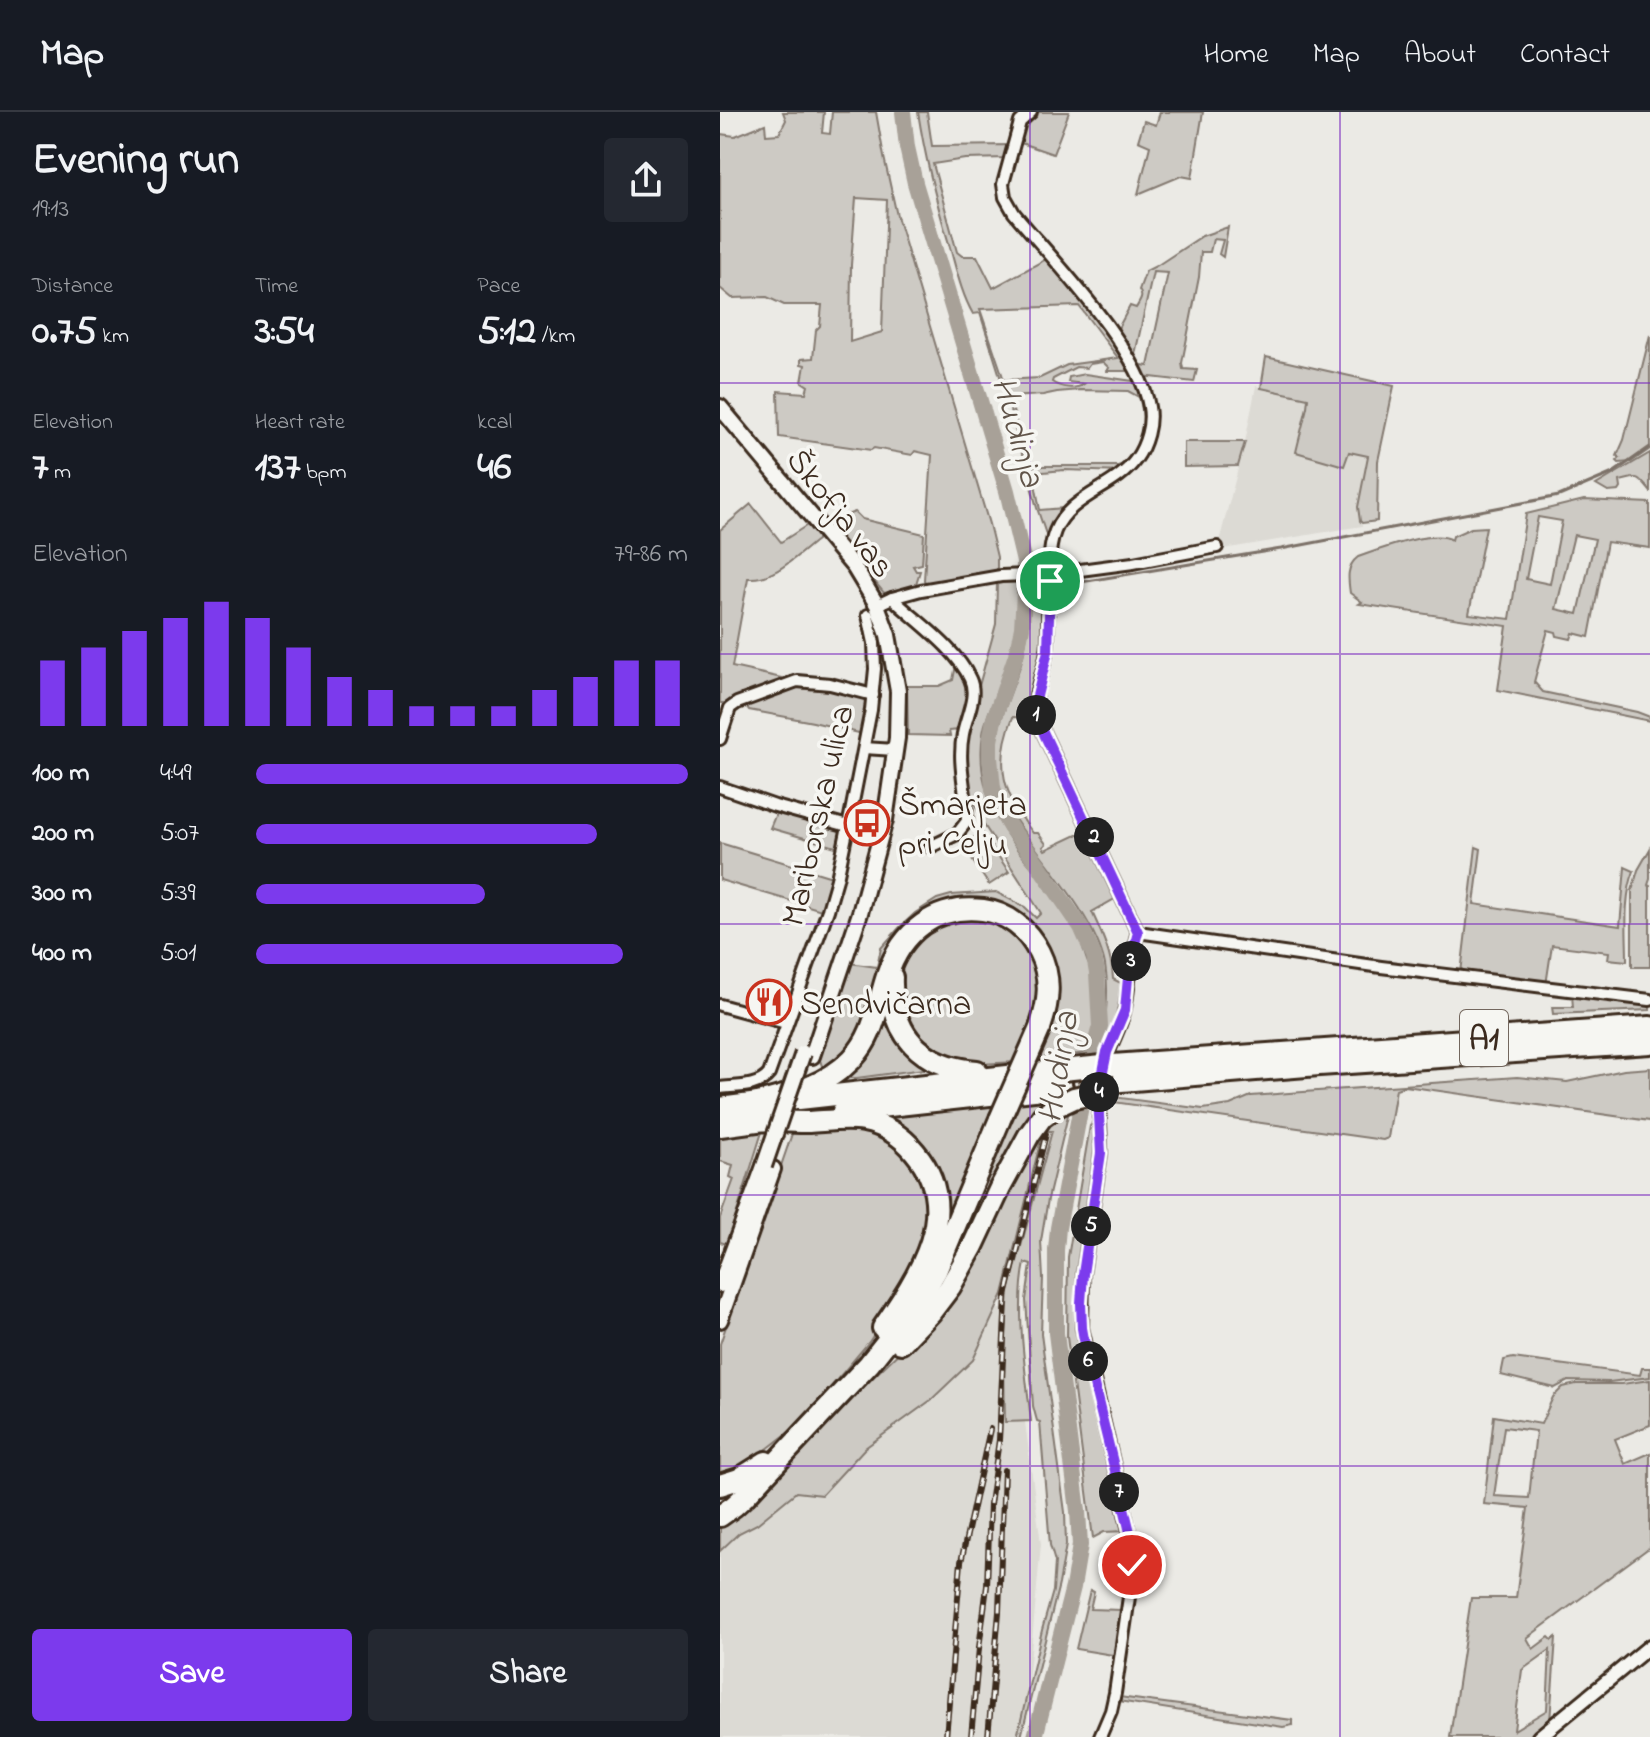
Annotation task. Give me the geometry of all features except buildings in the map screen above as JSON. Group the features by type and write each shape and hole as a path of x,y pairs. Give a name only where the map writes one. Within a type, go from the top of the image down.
{"highway":[{"path":"720,1516 757,1483 864,1370 918,1302 936,1271 1047,1009 1048,979 1044,962 1027,933 991,911 957,909 940,914 913,933 897,954 887,974 873,1028 851,1061 815,1085 757,1112"},
{"path":"897,954 892,993 902,1029 914,1045 941,1064 1004,1076"},
{"name":"A1","path":"720,1108 757,1112 1060,1088 1111,1079 1650,1027"},
{"name":"A1","path":"1111,1079 1135,1080 1650,1043"},
{"name":"A1","path":"720,1126 757,1112 1004,1076 1060,1088"},
{"path":"864,1370 873,1371 931,1312 973,1246 1029,1135 1060,1088"},
{"path":"757,1112 805,1122 853,1120 882,1126 912,1148 932,1178 938,1204 932,1240 910,1286 873,1342 864,1370"},
{"path":"720,1485 739,1479 802,1437"},
{"path":"720,1500 757,1483"}],"main road":[{"name":"Škofja vas","path":"720,407 843,551 888,635 898,691 894,756 885,820 860,913 768,1167"},
{"path":"720,1285 768,1167"},
{"path":"720,1320 768,1167"}],"street":[{"path":"1031,112 1020,122 1006,168 1003,190 1007,204 1119,342 1136,371 1150,411 1145,443 1138,457 1124,474 1071,508 1056,530 1046,577 1049,593 1048,651 1035,704 1044,734 1138,932 1129,967 1125,1010 1107,1052 1098,1096 1101,1153 1082,1288 1082,1328 1087,1356 1133,1548 1115,1693 1100,1737"},
{"path":"872,610 892,598 921,590 1001,576 1046,577 1217,547"},
{"path":"892,598 948,649 972,683 973,696 961,751 967,821 957,834 930,847"},
{"name":"Mariborska ulica","path":"720,1088 764,1080 828,910 837,879 873,695 872,610"},
{"path":"720,739 730,708 797,681 830,684 873,695"},
{"path":"864,748 894,756"},
{"path":"720,787 848,826"},
{"path":"1138,932 1381,967 1650,1000"},
{"path":"720,1005 786,1023"},
{"path":"1539,1737 1650,1646"}],"shaded area":[{"path":"783,112 824,112 822,133 830,134 832,112 876,112 897,216 989,524 997,557 997,575 926,584 932,455 779,437 778,391 806,393 808,386 802,382 805,365 801,364 801,359 813,358 822,305 784,305 767,297 732,298 720,288 720,134 735,136 765,124 766,135 779,134 786,120","holes":["856,198 887,200 882,332 850,342"]},
{"path":"918,112 927,112 932,146 1011,145 1007,158 933,164 957,252 962,256 977,256 993,288 1048,258 1087,303 1130,366 1127,371 1107,371 1109,368 1103,362 1090,364 1087,368 1076,367 1052,382 1064,387 1077,387 1084,384 1068,382 1069,377 1085,374 1133,381 1140,386 1146,402 1145,437 1135,453 1141,437 1142,416 1139,397 1128,391 1080,390 1009,397 1029,466 1118,466 1133,456 1123,472 1064,470 1033,473 1040,510 1065,508 1049,543 980,313 973,314 959,280 935,195","holes":["1079,306 1118,358 1067,365 1040,378 1004,380 980,309"]},
{"path":"1035,112 1069,112 1053,154 1018,142 1020,130"},
{"path":"1160,112 1203,112 1192,178 1181,176 1138,194 1150,146 1138,141 1144,121 1156,125"},
{"path":"1228,227 1223,257 1219,254 1223,240 1213,239 1210,252 1201,252 1182,363 1183,369 1197,370 1194,382 1142,376 1115,334 1130,306 1136,308 1140,301 1139,290 1146,271 1202,236","holes":["1153,272 1168,273 1148,366 1142,365 1134,359"]},
{"path":"1650,335 1650,449 1631,462 1619,463 1617,456 1624,440"},
{"path":"1266,357 1394,386 1378,461 1377,521 1362,523 1358,507 1368,456 1349,452 1344,466 1296,452 1308,398 1261,388"},
{"path":"1256,386 1308,397 1296,452 1344,466 1349,452 1368,456 1358,507 1362,526 1217,550 1216,543 1220,538 1245,442"},
{"path":"1184,442 1245,442 1238,466 1184,467"},
{"path":"1650,453 1650,491 1637,478 1620,481 1619,491 1608,492 1596,485"},
{"path":"1584,500 1650,503 1650,548 1607,542 1589,637 1573,633 1571,639 1548,630 1534,682 1543,692 1637,712 1650,717 1650,721 1498,690 1507,626 1359,604 1362,602 1350,593 1350,569 1358,557 1420,538 1444,537 1452,540 1453,536 1471,528 1486,527 1469,614 1510,619 1526,514","holes":["1538,517 1562,521 1550,584 1526,579","1574,535 1595,539 1578,614 1556,609"]},
{"path":"751,504 781,542 809,524 817,534 817,540 776,571 758,578 748,578 732,667 782,678 783,682 728,703 720,703 720,530"},
{"path":"855,512 862,519 924,534 922,564 913,566 920,571 915,587 884,593 827,524"},
{"path":"1018,582 1012,655 983,734 983,776 1000,824 1061,904 1080,938 1095,983 1094,1020 1088,1053 1035,1059 1046,1031 1031,929 929,910 858,1041 826,1071 818,1054 850,963 877,967 881,948 915,913 937,899 951,895 996,892 1025,907 1036,918 1041,913 984,825 965,767 971,715 996,624 997,583"},
{"path":"1045,590 1044,643 1034,718 1013,717 1007,734 1003,765 1008,792 1033,833 1038,833 1046,844 1043,847 1045,850 1089,829 1118,897 1092,912 1109,953 1113,979 1123,984 1120,1012 1105,1050 1100,1050 1107,997 1101,951 1078,905 1013,816 1003,798 997,777 998,731 1024,652 1031,594"},
{"path":"956,665 969,688 960,730 949,731 950,736 908,735 907,686 939,686 953,680"},
{"path":"793,686 833,690 863,698 868,710 863,734 749,710 745,704"},
{"path":"777,811 843,830 839,848 770,828"},
{"path":"982,832 1009,872 989,885 962,845"},
{"path":"720,843 832,877 825,911 720,880"},
{"path":"1476,847 1481,849 1474,904 1620,926 1625,867 1634,871 1627,904 1627,961 1608,959 1609,952 1552,945 1546,985 1461,973"},
{"path":"1650,849 1650,967 1632,967 1632,891 1638,870"},
{"path":"974,914 1012,929 1036,963 1039,1007 1015,1062 981,1064 943,1060 907,1027 898,973 903,957 929,927"},
{"path":"1572,995 1650,1005 1650,1010 1553,1014 1552,1007 1573,1007"},
{"path":"884,1005 931,1068 848,1078 846,1075"},
{"path":"1650,1068 1650,1121 1405,1086 1396,1089 1388,1138 1383,1140 1113,1102 1114,1097 1203,1109 1230,1105 1251,1096 1517,1077 1567,1082"},
{"path":"1051,1097 997,1185 928,1306 1017,1099"},
{"path":"1091,1099 1096,1099 1098,1143 1079,1286 1126,1531 1104,1532 1093,1538 1067,1337 1068,1257 1093,1123"},
{"path":"998,1101 943,1237 941,1202 876,1115"},
{"path":"1073,1105 1048,1199 1041,1241 1041,1334 1065,1512 1066,1545 1021,1737 1017,1737 1053,1591 1055,1562 1050,1545 1040,1422 1033,1406 1026,1300 1031,1265 1025,1263 1021,1321 1031,1421 1005,1422 1004,1363 1009,1291 1052,1131 1043,1131 1003,1294 973,1360 931,1400 865,1448 822,1495 796,1492 757,1524 739,1533 720,1551 720,1521 761,1494 908,1344 1032,1137"},
{"path":"795,1125 863,1126 893,1138 931,1192 925,1238 887,1314 869,1342 830,1388 794,1428 744,1467 720,1478 720,1344"},
{"path":"762,1132 727,1244 720,1242 720,1218 734,1179 730,1177 733,1165 720,1161 720,1136"},
{"path":"997,1309 1008,1309 1005,1422 1025,1422 1041,1544 1027,1695 1017,1737 720,1737 720,1551 739,1533 757,1524 796,1492 852,1461 931,1400 973,1360"},
{"path":"1513,1358 1640,1375 1642,1368 1650,1368 1650,1377 1609,1382 1568,1381 1555,1388 1501,1375 1504,1360"},
{"path":"1650,1380 1650,1425 1615,1439 1625,1464 1650,1453 1650,1547 1527,1638 1533,1649 1549,1637 1552,1640 1556,1637 1550,1722 1531,1737 1450,1737 1471,1598 1516,1598 1528,1508 1484,1504 1494,1416 1541,1424 1553,1397 1563,1387","holes":["1504,1427 1536,1431 1529,1498 1494,1496","1550,1650 1547,1710 1514,1730 1522,1670"]},
{"path":"1090,1590 1094,1592 1090,1609 1122,1610 1123,1597 1126,1598 1119,1656 1076,1649"},
{"path":"1119,1697 1292,1720 1293,1725 1283,1727 1118,1701"}],"waterway":[{"name":"Hudinja","path":"903,112 915,183 1007,491 1024,562 1022,628 990,741 993,788 1010,827 1081,927 1094,956 1097,973 1100,1026 1087,1074 1056,1250 1056,1333 1080,1545 1073,1587 1035,1737"},
{"path":"1051,587 1281,549 1559,496 1613,473 1650,447"},
{"path":"1024,593 1044,588"}],"railway":[{"path":"971,1737 987,1586 990,1504 999,1440 1006,1296 1046,1134"},
{"path":"946,1737 961,1562 990,1429"},
{"path":"988,1737 999,1612 1004,1470"}],"place":[{"name":"Šmarjeta pri Celju","path":"867,823"},
{"name":"Sendvičarna","path":"769,1002"}],"route":[{"path":"1050,581 1048,651 1035,704 1036,714 1138,932 1129,967 1125,1010 1107,1052 1098,1096 1101,1153 1081,1303 1087,1356 1129,1528 1132,1565"}]}
